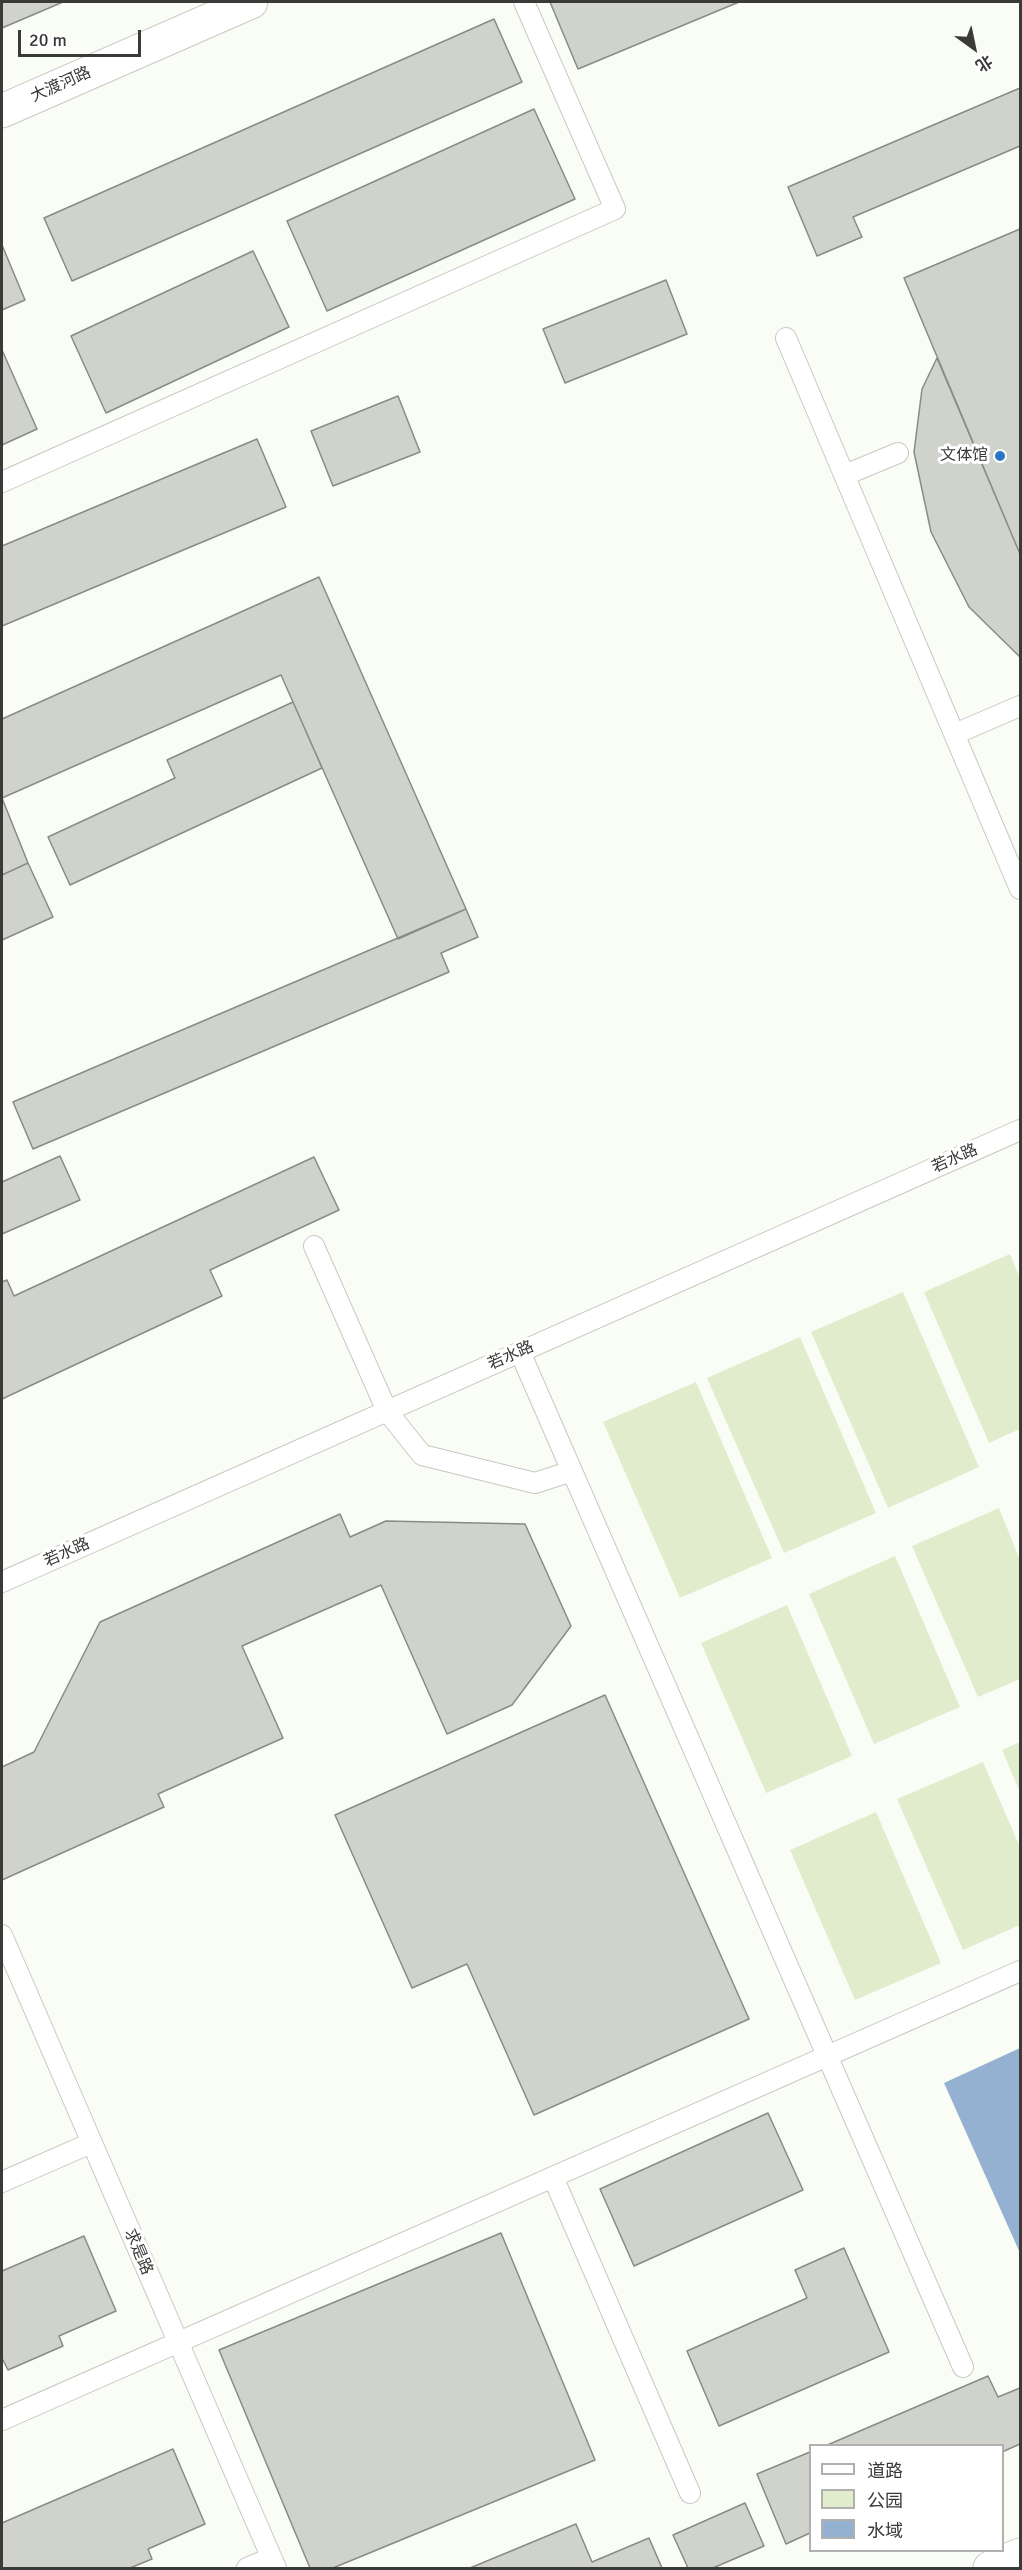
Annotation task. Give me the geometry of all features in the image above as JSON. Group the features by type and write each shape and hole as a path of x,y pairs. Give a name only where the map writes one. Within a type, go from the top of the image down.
{"street":[{"name":"大渡河路","path":"2,111 251,2"},
{"path":"990,2568 1020,2555"}],"lane":[{"path":"2,482 615,209 524,2"},
{"path":"786,338 1020,889"},
{"path":"845,475 898,453"},
{"path":"955,734 1020,706"},
{"name":"若水路","path":"2,1582 1020,1130"},
{"path":"314,1246 387,1411 422,1455 536,1483 572,1471"},
{"path":"520,1352 963,2367"},
{"name":"求是路","path":"2,1935 274,2563"},
{"path":"2,2420 1020,1971"},
{"path":"2,2182 92,2143"},
{"path":"553,2177 690,2493"},
{"path":"247,2568 274,2563"}],"green space":[{"path":"1010,1254 1020,1278 1020,1429 989,1443 924,1292"},
{"path":"903,1292 979,1467 888,1508 811,1332"},
{"path":"800,1337 876,1513 784,1553 707,1378"},
{"path":"696,1382 772,1558 680,1598 603,1422"},
{"path":"999,1508 1020,1560 1020,1679 978,1697 912,1546"},
{"path":"895,1556 960,1707 874,1744 809,1594"},
{"path":"787,1605 852,1756 766,1793 701,1643"},
{"path":"1020,1742 1020,1792 1002,1750"},
{"path":"983,1762 1020,1847 1020,1925 963,1950 897,1799"},
{"path":"876,1812 941,1963 855,2000 790,1850"}],"water":[{"path":"1020,2048 1020,2253 944,2083"}],"building":[{"path":"2,2 63,2 2,28"},
{"path":"550,2 739,2 578,69"},
{"path":"494,19 522,82 72,281 44,218"},
{"path":"1020,88 1020,146 853,217 862,237 817,256 788,187"},
{"path":"534,109 575,199 327,311 287,221"},
{"name":"文体馆","path":"1020,229 1020,554 904,278"},
{"path":"2,245 25,300 2,310"},
{"path":"253,251 289,327 106,413 71,336"},
{"path":"666,280 687,334 565,383 543,329"},
{"path":"2,350 37,429 2,445"},
{"path":"937,358 1020,554 1020,657 969,607 931,532 914,452 922,389"},
{"path":"398,396 420,452 333,486 311,431"},
{"path":"257,439 286,507 2,626 2,546"},
{"path":"319,577 466,909 398,939 281,675 2,798 2,719"},
{"path":"293,702 322,768 70,885 48,837 175,778 167,760"},
{"path":"2,798 28,863 2,875"},
{"path":"28,863 53,917 2,940 2,875"},
{"path":"466,909 478,937 441,953 449,972 33,1149 13,1102"},
{"path":"60,1156 80,1200 2,1234 2,1182"},
{"path":"314,1157 339,1210 210,1270 222,1296 2,1399 2,1282 7,1280 14,1296"},
{"path":"340,1514 350,1537 386,1521 525,1524 571,1626 512,1705 447,1734 381,1585 242,1646 283,1738 158,1794 164,1807 2,1880 2,1767 34,1752 100,1622"},
{"path":"605,1695 749,2019 534,2115 467,1964 412,1988 335,1815"},
{"path":"768,2113 803,2190 634,2266 600,2189"},
{"path":"501,2233 595,2460 333,2568 310,2568 219,2350"},
{"path":"84,2236 116,2311 59,2336 63,2346 8,2370 2,2360 2,2271"},
{"path":"844,2248 889,2352 719,2426 687,2351 807,2298 795,2270"},
{"path":"988,2376 998,2397 1020,2388 1020,2444 1004,2451 1004,2444 830,2444"},
{"path":"173,2449 205,2524 148,2549 152,2559 130,2568 2,2568 2,2523"},
{"path":"809,2452 809,2533 786,2544 757,2474"},
{"path":"745,2503 764,2546 713,2568 688,2568 673,2535"},
{"path":"576,2524 592,2562 649,2538 662,2568 470,2568"}],"place":[{"name":"文体馆","path":"1000,456"}]}
